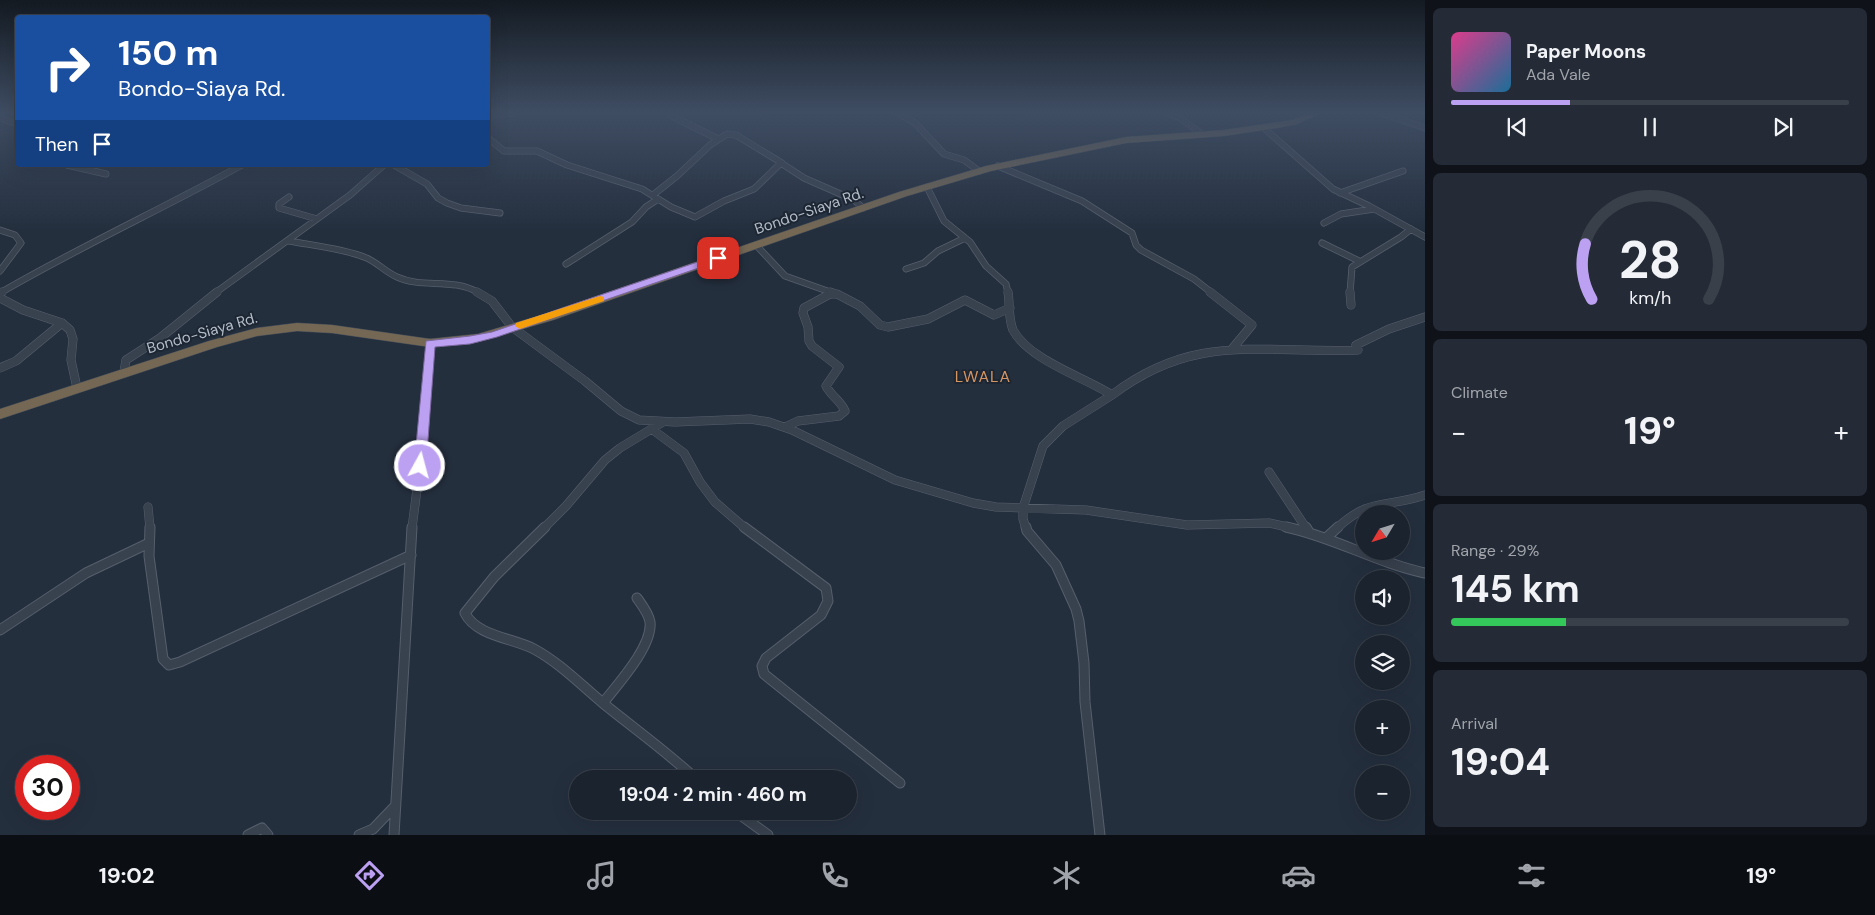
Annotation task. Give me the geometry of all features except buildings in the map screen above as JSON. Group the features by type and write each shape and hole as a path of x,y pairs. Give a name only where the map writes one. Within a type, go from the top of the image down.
{"highway":[{"name":"Bondo-Siaya Rd.","path":"0,414 244,334 287,328 332,328 430,344 478,338 549,317 927,187 998,166 1064,152"}],"street":[{"path":"539,152 567,165 642,189 682,213 698,216 724,201 754,189 776,165 782,163"},
{"path":"566,264 632,222 655,197 704,152"},
{"path":"763,152 804,178 854,200 863,208"},
{"path":"942,152 964,160 980,171"},
{"path":"1290,152 1328,186 1425,237"},
{"path":"998,166 1082,201 1132,233 1136,245 1141,250 1194,279 1252,325 1251,329 1236,342 1232,349"},
{"path":"76,167 106,174"},
{"path":"0,293 34,273 238,167"},
{"path":"124,372 126,360 160,338 214,294 350,195 382,167"},
{"path":"397,167 427,184 438,198 447,203 461,208 500,213"},
{"path":"1340,193 1403,171"},
{"path":"927,187 944,221 976,249 986,266 1005,281 1008,287 1013,330 1022,341 1064,369 1112,395"},
{"path":"289,198 279,204 279,208 317,219"},
{"path":"1324,224 1341,214 1374,209"},
{"path":"1351,305 1350,271 1359,261 1405,236 1411,229"},
{"path":"0,230 15,235 22,243 0,271"},
{"path":"906,269 924,263 938,251 965,238"},
{"path":"289,241 363,256 379,264 397,277 425,283 463,285 492,301 512,327 585,381 628,416 639,420 663,422 750,419 785,427 909,485 981,505 1086,510 1187,525 1269,523 1327,537 1402,568 1425,573"},
{"path":"1322,243 1359,261"},
{"path":"756,245 785,276 852,301 877,323 884,326 928,319 965,300 994,315 1010,308"},
{"path":"785,427 798,421 839,416 845,411 843,405 828,392 826,386 839,367 812,346 809,341 808,327 803,313 807,306 833,293"},
{"path":"0,298 23,310 62,324 72,334 71,360 77,388"},
{"path":"1100,835 1085,702 1084,664 1079,621 1076,609 1056,565 1025,527 1023,508 1043,446 1063,426 1149,370 1205,353 1232,349 1334,352 1358,350 1356,345 1389,329 1425,317"},
{"path":"0,368 16,361 62,324"},
{"path":"394,835 414,495 424,435 430,344"},
{"path":"663,422 653,430 620,448 605,460 562,510 528,541 494,577 465,613 470,621 493,634 523,643 557,663 603,703 652,742 673,756 687,770"},
{"path":"653,430 684,453 700,482 715,502 752,533 826,588 828,601 821,615 766,658 762,662 762,670 764,674 900,783"},
{"path":"1269,472 1309,532"},
{"path":"1327,537 1356,512 1366,507 1405,502 1425,495"},
{"path":"148,507 151,538 148,556 163,659 169,665 180,662 411,555"},
{"path":"0,630 86,573 149,543"},
{"path":"603,703 632,666 650,632 647,613 637,598"},
{"path":"359,835 373,829 396,805"},
{"path":"747,820 768,835"},
{"path":"248,835 262,828 268,835"}],"slow traffic":[{"path":"520,326 600,299"}],"district":[{"name":"LWALA","path":"983,376"}],"route":[{"path":"420,466 426,407 427,362 430,344 470,340 493,335 718,258"}]}
